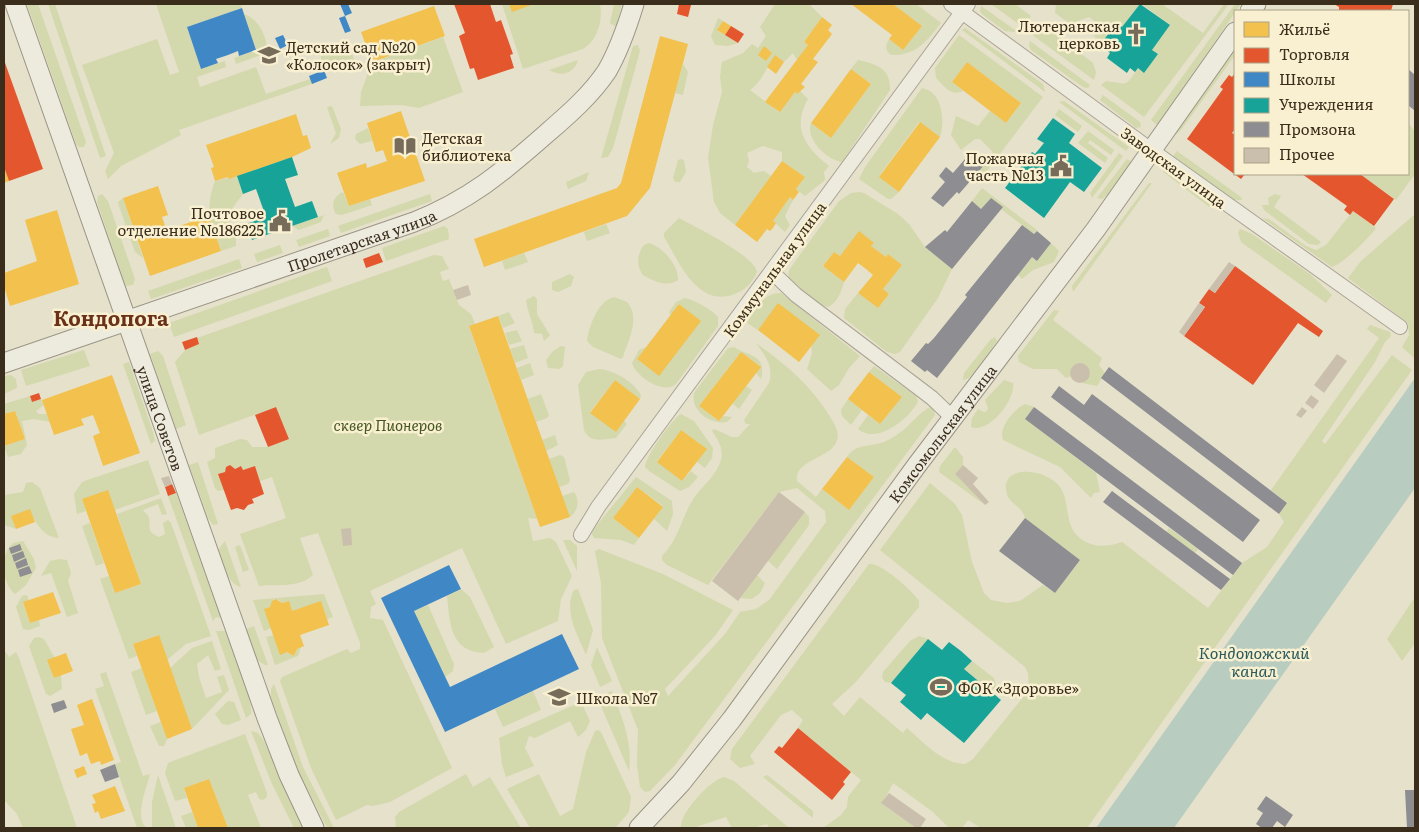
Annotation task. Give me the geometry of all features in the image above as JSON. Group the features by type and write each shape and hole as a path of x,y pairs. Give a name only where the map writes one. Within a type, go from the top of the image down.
{"street":[{"name":"улица Советов","path":"15,4 274,739 314,828"},
{"name":"Пролетарская улица","path":"4,363 414,222 466,198 490,182 524,154 567,116 598,83 619,47 634,4"},
{"name":"Заводская улица","path":"960,6 1151,150 1400,327"},
{"name":"Коммунальная улица","path":"581,535 598,507 772,272 960,6"},
{"name":"Комсомольская улица","path":"639,828 682,782 723,731 953,418 1090,237 1234,33"},
{"path":"772,272 796,295 932,398 953,418"}],"green space":[{"path":"27,4 38,4 86,142 84,147 79,147 76,144"},
{"path":"48,4 55,4 106,156 100,158"},
{"path":"156,4 240,4 242,8 187,27 201,69 225,61 226,67 197,77 200,87 256,67 266,94 310,79 312,84 179,130 181,135 121,166 108,179 105,171 114,153 82,65 157,39 170,75 179,72"},
{"path":"502,4 509,4 512,11 535,4 600,4 601,17 596,35 583,49 523,69"},
{"path":"614,4 622,4 616,27 610,23"},
{"path":"775,4 809,4 822,17 804,42 808,45 797,60 793,53 784,62 775,56 758,83 750,90 779,112 795,92 797,94 800,91 808,99 801,119 804,137 814,152 829,166 824,172 825,180 805,196 796,189 805,177 782,161 782,152 763,146 747,153 749,161 747,167 754,173 764,171 771,176 735,225 720,213 714,202 708,158 713,125 722,92 720,77 722,62 743,53 752,44 758,48 766,36 760,27"},
{"path":"893,4 916,4 941,23 926,41 914,50 900,55 891,55 887,51 886,46 889,39 903,50 922,26"},
{"path":"991,4 1015,4 1031,16 1025,26 1020,25"},
{"path":"1056,4 1140,4 1122,27 1116,23 1102,42 1094,36 1101,26 1089,17 1070,24 1055,13"},
{"path":"1142,4 1162,4 1203,33 1224,4 1229,4 1144,117 1101,85 1106,81 1128,82 1138,68 1143,72 1158,54 1152,50 1170,25"},
{"path":"1235,4 1241,4 1237,10 1234,10 1234,14 1157,125 1151,120"},
{"path":"981,6 1015,30 1015,32 1005,31 982,14 980,11"},
{"path":"244,14 253,19 260,27 267,47 261,55 236,64 234,58 256,50"},
{"path":"718,18 723,21 718,31 738,43 728,46 715,45 711,36"},
{"path":"1042,24 1093,63 1096,72 1094,80 1031,34 1035,28"},
{"path":"965,28 1043,84 1045,92 962,30"},
{"path":"959,35 1043,97 977,184 971,180 993,152 980,139 975,139 961,150 951,135 956,116 978,126 990,111 1006,123 1021,103 967,62 952,82 963,91 951,92 936,78 935,68"},
{"path":"443,37 463,92 419,108 401,105 360,106 361,92 372,62"},
{"path":"1030,41 1090,85 1088,88 1083,87 1031,50 1029,46"},
{"path":"348,44 357,67 340,61 326,64 321,60 321,56"},
{"path":"638,45 640,51 613,148 608,157 601,158 633,46"},
{"path":"1234,48 1234,56 1181,130 1173,137"},
{"path":"578,60 576,65 566,73 562,74 549,70"},
{"path":"858,60 881,68 888,77 890,90 842,162 830,157 819,148 811,136 810,129 811,123 831,138 871,84 851,69"},
{"path":"683,64 688,72 683,95 675,93"},
{"path":"922,88 934,95 941,108 942,130 940,137 919,122 879,176 899,192 891,199 888,199 859,179 865,167"},
{"path":"1103,95 1140,122 1141,127 1136,128 1100,100"},
{"path":"1064,101 1129,147 1126,151 1059,102"},
{"path":"332,106 341,129 339,138 330,144 336,133 327,107"},
{"path":"1059,109 1082,126 1078,132 1055,115"},
{"path":"1409,124 1415,131 1415,174 1396,200 1361,175 1409,175"},
{"path":"368,128 372,141 360,144 355,139 356,134"},
{"path":"1088,131 1114,150 1111,155 1090,140 1088,143 1108,158 1105,163 1078,143"},
{"path":"1177,151 1241,197 1242,200 1234,200 1173,156"},
{"path":"1119,153 1123,156 1092,198 1090,193"},
{"path":"1127,159 1132,162 1107,195 1102,199 1097,198"},
{"path":"678,160 684,160 686,172 680,182 675,182 673,178"},
{"path":"1162,171 1165,171 1214,206 1212,209"},
{"path":"589,172 586,181 568,189 566,182"},
{"path":"237,176 243,194 228,214 236,246 221,251 210,216 210,201 215,181"},
{"path":"1149,183 1152,183 1073,292 1072,286"},
{"path":"982,188 1037,230 1034,234 1001,209 1003,207 991,198 981,209 972,201"},
{"path":"343,192 349,206 370,199 372,205 342,215 336,214 333,204 337,196"},
{"path":"851,193 864,193 898,214 909,224 925,247 952,269 938,298 900,352 895,354 887,352 844,318 845,309 858,293 878,308 889,294 883,289 902,265 888,254 886,257 871,246 873,243 859,232 840,256 834,252 823,266 844,282 839,296 828,307 821,305 788,278 789,270 839,201"},
{"path":"102,194 108,201 135,279 133,285 126,286 124,283 97,202 98,196"},
{"path":"430,194 432,201 341,233 338,226"},
{"path":"1275,194 1281,196 1274,207 1321,242 1318,245 1309,244 1264,210 1262,205 1269,205 1268,198"},
{"path":"790,197 793,200 785,216 790,225 785,232 773,221"},
{"path":"123,198 143,258 135,252 119,206 118,202"},
{"path":"1353,211 1376,228 1349,256 1332,267 1262,218 1269,219 1306,246 1316,250 1326,245"},
{"path":"1415,214 1415,359 1402,347 1409,335 1408,323 1348,278 1361,261"},
{"path":"324,215 321,222 299,230 292,226"},
{"path":"679,218 723,242 753,265 757,272 744,289 732,295 719,297 708,294 690,279 664,237 664,233"},
{"path":"606,224 610,233 587,241 584,232"},
{"path":"444,226 448,229 449,239 386,261 382,248"},
{"path":"328,229 330,236 299,247 296,240"},
{"path":"1240,229 1252,234 1310,274 1332,295 1326,303 1241,242 1238,233"},
{"path":"649,243 660,248 673,263 678,280 665,284 643,275 638,264 639,256 644,245"},
{"path":"1051,243 1059,251 1054,262 1033,270 1022,279 1018,275 1032,257 1037,260"},
{"path":"280,245 283,253 257,262 254,254"},
{"path":"524,253 528,262 505,270 502,261"},
{"name":"сквер Пионеров","path":"434,255 442,256 449,269 440,272 443,281 449,279 459,305 471,314 475,324 469,327 537,519 528,518 533,541 550,538 556,542 572,576 561,599 558,621 506,644 462,548 370,591 376,604 371,607 370,618 383,620 452,768 390,802 373,806 367,805 336,820 311,768 280,681 282,677 347,649 351,653 360,649 360,643 318,533 300,538 313,575 295,584 259,586 240,534 286,518 272,477 260,481 255,466 243,470 241,466 235,469 228,466 225,472 219,474 224,490 218,491 215,488 207,462 215,458 215,448 240,439 247,440 252,447 268,447 289,438 276,407 199,435 175,362 185,350 199,344 197,338"},
{"path":"239,259 242,268 151,299 148,291"},
{"path":"327,267 332,281 174,337 169,323"},
{"path":"570,274 574,277 571,286 558,292 552,290 552,282"},
{"path":"781,293 860,356 849,368 839,385 831,391 807,369 812,353 811,345 779,303 758,330 747,323 752,312 760,302 770,295"},
{"path":"534,296 537,299 537,314 550,335 544,341 542,334 534,333 526,300"},
{"path":"614,297 627,302 633,315 632,329 621,359 593,347 587,341 595,315 603,303"},
{"path":"685,298 694,301 715,314 718,317 718,326 676,384 671,387 658,386 639,374 632,363 639,350 646,347 637,359 659,375 700,321 679,304 671,316 669,312 676,302"},
{"path":"1054,310 1059,311 1053,320 1102,358 1099,365 1105,373 1097,386 1082,383 1088,379 1090,374 1087,366 1084,364 1075,365 1071,369 1071,376 1066,378 1057,369 1033,369 1019,362 1018,356"},
{"path":"509,312 515,323 503,328 498,316"},
{"path":"1370,325 1390,332 1391,336 1385,342 1375,362 1322,441 1325,444 1392,355 1412,370 1087,828 981,828 968,820 962,828 949,828 933,812 893,783 882,804 916,828 823,828 841,815 847,807 848,797 861,780 798,728 803,720 792,710 781,715 750,756 755,764 740,768 730,759 732,749 869,564 889,572 904,584 916,596 919,601 919,607 855,683 832,704 844,716 860,697 903,733 907,728 941,756 957,763 965,764 973,759 1029,690 1028,673 1025,667 880,550 930,483 955,504 962,515 972,562 984,593 991,600 1007,603 1020,601 1043,585 1055,593 1080,560 1025,518 1007,494 1006,484 1009,477 1016,473 1024,472 1044,475 1060,487 1065,500 1069,521 1075,534 1081,539 1101,546 1122,542 1208,608 1242,563 1267,547 1284,522 1279,514 1287,503 1271,490 1379,338 1367,329"},
{"path":"517,330 522,341 509,345 505,333"},
{"path":"995,337 997,341 978,370 963,380 964,373 991,339"},
{"path":"756,343 805,384 822,404 836,427 838,437 834,446 807,463 798,474 797,481 816,497 822,489 849,510 874,477 847,457 851,452 860,447 881,443 893,437 930,407 933,408 935,415 675,765 650,791 645,792 640,787 637,765 638,730 602,638 601,583 595,551 599,549 663,574 733,610 715,636 665,689 668,696 725,634 740,612 756,609 769,600 826,522 825,511 797,488 779,492 708,585 667,565 662,560 662,556 677,534 691,502 714,474 721,460 721,448 712,431 714,429 732,437 738,437 750,424 746,424 744,420 769,383 769,366"},
{"path":"524,345 528,358 515,363 510,349"},
{"path":"561,346 565,347 563,366 560,369 548,368 546,360 553,351"},
{"path":"734,347 759,360 762,371 761,379 756,373 760,366 741,352 699,406 719,421 723,416 732,417 727,422 721,422 708,419 695,406 694,393 728,348"},
{"path":"84,350 90,366 26,386 21,370"},
{"path":"158,351 163,356 186,425 176,429 150,354"},
{"path":"129,362 153,432 155,441 151,444 123,364"},
{"path":"530,363 534,375 521,380 517,368"},
{"path":"874,366 916,396 918,401 908,415 892,428 874,434 865,433 858,429 868,415 880,424 902,397 869,372"},
{"path":"599,369 623,378 634,386 641,395 640,399 615,380 590,412 624,421 627,424 616,438 602,440 590,437 584,430 578,385 586,372"},
{"path":"11,375 16,379 17,388 4,394 4,376"},
{"path":"1004,380 1013,383 1013,390 1006,406 1000,414 986,425 978,428 971,427 972,418 978,409 984,412 987,411 988,408 985,400"},
{"path":"746,386 752,390 739,409 732,403"},
{"path":"541,394 549,415 547,418 536,422 528,399"},
{"path":"30,396 32,402 41,399 44,405 36,411 38,414 47,414 50,422 34,419 22,421 27,445 21,454 8,457 4,446 25,439 15,411 4,414 4,404"},
{"path":"848,399 862,410 851,425 842,416 841,410"},
{"path":"1025,404 1034,407 1025,419 1096,473 1100,492 1094,493 1091,498 1060,467 1003,440 1003,430 1008,419"},
{"path":"681,414 694,421 713,448 712,458 705,468 697,462 706,449 681,430 657,461 682,481 691,471 698,477 689,487 680,491 645,467 649,455 672,423"},
{"path":"555,435 558,445 546,451 542,440"},
{"path":"955,447 963,457 963,465 955,474 985,505 939,472 940,466"},
{"path":"560,455 564,457 570,480 568,484 559,487 549,459"},
{"path":"148,460 160,494 115,510 82,499 86,511 77,514 74,494 82,482"},
{"path":"198,462 218,524 213,525 208,518 189,465"},
{"path":"636,477 672,501 673,514 667,531 654,519 663,506 637,487 613,518 639,538 634,545 621,540 594,538 593,530"},
{"path":"32,482 40,488 59,538 44,532 37,524 30,510 12,516 16,529 4,525 4,495 23,492 26,483"},
{"path":"574,492 577,498 577,505 575,512 570,517 562,496"},
{"path":"176,493 221,618 216,617 213,621 168,496"},
{"path":"161,498 167,514 162,515 158,504 143,510 148,516 150,530 159,537 165,534 163,523 168,520 171,523 211,636 186,644 167,660 158,635 133,644 137,656 129,659 100,579 109,576 115,593 141,584 117,514"},
{"path":"805,512 809,517 809,525 777,569 768,561"},
{"path":"90,523 104,563 96,566 82,526"},
{"path":"1169,528 1198,549 1195,553 1166,532"},
{"path":"563,540 570,540 577,546 577,571"},
{"path":"23,541 34,559 36,568 26,585 15,594 7,583 4,561 13,543"},
{"path":"225,541 241,587 232,582 224,566 219,549"},
{"path":"240,545 249,570 243,572 235,547"},
{"path":"67,560 71,573 68,581 78,613 67,617 51,573 41,576 50,561"},
{"path":"757,575 765,583 760,593 752,599 740,598"},
{"path":"461,589 470,597 494,647 484,653 464,647 458,641 451,626 447,596"},
{"path":"578,589 593,630 586,655 571,615 571,598 574,590"},
{"path":"324,594 333,617 327,619 321,602 292,611 288,601 282,603 274,599 270,607 265,609 271,628 264,631 253,600"},
{"path":"27,595 29,601 23,603 30,623 39,620 40,626 29,630 23,629 16,607 22,596"},
{"path":"1415,597 1415,643 1402,661 1387,639"},
{"path":"428,605 454,664 453,671 445,677 414,611"},
{"path":"254,626 268,665 257,660 246,629"},
{"path":"216,631 225,631 245,684 251,706 251,714 246,718"},
{"path":"274,635 281,654 287,652 294,656 297,649 301,647 298,656 275,665 266,637"},
{"path":"919,636 928,639 891,683 885,682 882,678 883,672 910,641"},
{"path":"34,638 44,639 55,658 48,661 54,678 61,675 62,689 50,696 46,694 29,646"},
{"path":"212,641 221,669 215,671 208,655 197,664 206,698 222,692 217,677 224,675 229,690 192,729 170,668 192,648"},
{"path":"597,647 612,681 600,687 591,665"},
{"path":"4,650 9,657 16,652 19,658 77,828 23,828 17,814 4,800"},
{"path":"972,661 994,678 996,686 991,692 964,669"},
{"path":"142,668 157,711 146,715 131,672"},
{"path":"106,672 143,776 150,774 141,810 143,824 147,828 137,828 115,764 121,762 95,689 104,686 100,674"},
{"path":"274,684 303,767 334,828 328,828 325,824 298,771 271,698 271,689"},
{"path":"533,691 541,710 503,727 495,709"},
{"path":"612,691 628,740 629,771 601,706 603,695"},
{"path":"228,701 234,702 241,720 228,725 222,724 215,714"},
{"path":"581,702 590,721 586,730 578,737 570,721 535,738 529,736 525,748 534,766 506,777 502,764 499,738"},
{"path":"161,722 167,739 164,746 159,746 150,726"},
{"path":"251,731 258,733 264,741 303,828 294,828 272,784"},
{"path":"595,731 601,732 631,797 629,812 615,828 530,828 507,789 539,774 560,816 573,809 586,752"},
{"path":"245,734 267,793 267,797 263,800 259,799 256,792 248,795 261,828 228,828 209,779 184,788 187,798 175,801 165,773 168,763"},
{"path":"466,774 473,787 490,777 521,828 396,828 395,817 399,812"},
{"path":"158,775 175,828 148,828 152,827 152,802"},
{"path":"767,775 813,811 813,818 763,777"},
{"path":"724,777 734,781 789,828 769,828 767,824 753,828 732,828 726,817 693,828 681,828 685,815 696,798 711,784"},
{"path":"192,812 198,828 186,828 181,816"}],"water":[{"name":"Кондопожский канал","path":"1415,378 1415,488 1174,828 1096,828"}],"building: Жильё":[{"path":"509,4 534,4 512,12"},
{"path":"851,4 893,4 922,26 903,50 889,39 892,35"},
{"path":"434,6 445,36 372,62 361,32"},
{"path":"822,17 832,25 828,30 832,34 813,59 818,62 801,84 805,87 797,94 795,92 780,112 765,102 808,45 804,42"},
{"path":"723,21 731,26 725,35 717,30"},
{"path":"660,36 688,44 650,188 627,216 484,267 474,239 617,188 621,183"},
{"path":"764,46 772,53 766,61 758,55"},
{"path":"775,55 784,62 776,74 767,67"},
{"path":"967,62 1021,103 1006,123 952,82"},
{"path":"851,69 871,84 831,138 811,123"},
{"path":"401,111 425,181 349,206 337,173 366,163 367,168 387,161 383,150 376,152 367,123"},
{"path":"296,114 303,136 307,135 311,148 292,157 229,179 228,177 215,181 211,168 214,167 206,145"},
{"path":"920,122 940,137 899,192 879,177"},
{"path":"782,161 805,177 796,189 799,192 793,200 790,197 773,221 776,223 773,228 770,231 767,229 757,242 735,225"},
{"path":"4,167 9,181 4,183"},
{"path":"158,186 168,215 162,217 169,237 181,233 179,226 209,216 221,251 150,276 123,198"},
{"path":"57,210 79,284 10,306 4,286 4,273 37,261 25,220"},
{"path":"859,231 874,243 871,246 886,257 888,254 902,265 883,289 889,294 878,308 858,293 873,275 866,269 858,263 844,282 823,266 834,252 840,256"},
{"path":"778,303 820,335 799,362 758,330"},
{"path":"679,304 701,321 659,376 637,359"},
{"path":"498,316 570,517 540,527 469,326"},
{"path":"741,352 761,367 719,421 699,406"},
{"path":"869,372 902,397 880,424 848,399"},
{"path":"112,375 140,453 103,466 93,436 100,433 93,415 81,419 84,425 54,435 42,400"},
{"path":"615,380 640,399 616,432 590,413"},
{"path":"15,411 25,439 4,446 4,414"},
{"path":"681,430 707,449 682,481 657,462"},
{"path":"847,457 874,477 849,510 822,489"},
{"path":"637,487 663,507 639,538 613,518"},
{"path":"108,490 141,584 115,593 82,499"},
{"path":"30,509 35,522 16,529 11,516"},
{"path":"53,592 61,613 30,623 23,602"},
{"path":"276,599 282,603 289,601 292,611 321,601 329,625 300,635 304,646 297,649 294,656 287,652 280,655 264,609 270,607 272,601"},
{"path":"159,635 192,729 167,739 133,644"},
{"path":"66,653 73,671 54,678 47,660"},
{"path":"92,699 114,760 101,765 100,761 91,764 87,753 80,756 71,729 84,725 77,705"},
{"path":"84,766 87,774 77,778 74,770"},
{"path":"209,779 228,828 198,828 184,788"},
{"path":"115,786 125,811 101,819 98,811 95,813 92,804 96,803 92,795"}],"building: Торговля":[{"path":"454,4 490,4 496,22 501,20 513,54 510,55 514,68 478,80 474,68 470,69 459,36 465,33"},
{"path":"679,4 691,5 688,17 677,14"},
{"path":"1334,4 1393,4 1391,10 1339,10 1339,7"},
{"path":"731,26 744,34 738,43 725,35"},
{"path":"4,60 43,169 9,181 4,167"},
{"path":"1234,74 1234,130 1232,133 1234,134 1234,174 1187,139 1223,89 1220,87 1229,75 1232,77"},
{"path":"1236,175 1244,175 1241,179"},
{"path":"1303,175 1361,175 1394,199 1374,226 1353,211 1350,215 1344,210 1347,206"},
{"path":"379,253 383,262 366,268 363,259"},
{"path":"1235,266 1323,331 1319,337 1298,323 1253,385 1184,336 1205,307 1199,303 1209,289 1215,293"},
{"path":"197,337 199,344 185,350 182,342"},
{"path":"39,393 41,399 32,402 30,396"},
{"path":"276,407 289,439 268,447 255,415"},
{"path":"230,465 235,469 241,466 243,470 255,466 264,494 252,499 254,503 248,505 244,510 237,508 231,510 218,474 225,472 226,467"},
{"path":"172,484 176,493 168,496 165,487"},
{"path":"798,728 851,772 843,782 845,784 832,800 774,752 779,746 782,748"}],"building: Школы":[{"path":"340,4 348,4 352,13 345,16"},
{"path":"242,8 256,50 239,56 238,51 216,59 218,63 201,69 187,27"},
{"path":"345,16 351,31 345,33 339,18"},
{"path":"283,35 288,45 280,49 275,38"},
{"path":"324,70 327,78 312,84 309,76"},
{"name":"Школа №7","path":"449,565 461,589 414,611 450,687 562,634 579,669 445,732 381,598"}],"building: Учреждения":[{"name":"Лютеранская церковь","path":"1140,4 1170,25 1152,50 1158,54 1144,73 1138,68 1135,72 1130,68 1127,73 1107,58 1110,53 1105,49 1108,45 1102,42 1117,23 1122,27"},
{"name":"Пожарная часть №13","path":"1053,118 1075,134 1069,143 1102,168 1084,192 1070,182 1044,218 1005,188 1032,152 1035,154 1044,143 1037,139"},
{"path":"292,157 298,175 285,179 295,207 312,201 318,217 252,240 246,224 266,217 256,189 243,194 237,176"},
{"name":"ФОК «Здоровье»","path":"928,639 942,650 949,642 961,651 972,661 964,669 1001,700 964,743 927,713 921,720 900,702 906,695 891,683"}],"building: Промзона":[{"path":"1409,70 1415,75 1415,111 1409,106"},
{"path":"971,152 985,164 959,194 957,192 943,207 931,198 945,182 939,176 946,167 953,173"},
{"path":"991,198 1003,207 952,269 925,247 945,230 947,232 972,201 981,209"},
{"path":"1022,225 1034,234 1037,231 1051,243 1037,261 1032,257 937,378 927,370 925,372 911,361 926,343 928,344 934,338 967,297 965,295"},
{"path":"1109,367 1287,503 1279,514 1101,378"},
{"path":"1059,386 1084,405 1092,394 1260,520 1243,542 1051,397"},
{"path":"1034,407 1242,563 1233,575 1025,419"},
{"path":"1112,491 1230,579 1221,590 1103,502"},
{"path":"1025,518 1080,560 1055,593 999,551"},
{"path":"20,544 22,550 11,554 9,548"},
{"path":"23,551 25,557 14,562 12,555"},
{"path":"26,558 28,565 17,569 15,563"},
{"path":"29,566 32,573 20,577 18,570"},
{"path":"64,700 67,708 54,713 51,704"},
{"path":"115,764 119,777 105,782 100,770"},
{"path":"1405,790 1415,790 1415,828 1407,828"},
{"path":"1266,796 1293,815 1285,827 1277,821 1272,828 1262,828 1256,824 1263,813 1257,809"}],"building: Прочее":[{"path":"1229,262 1235,266 1215,293 1209,289"},
{"path":"468,285 471,295 457,300 453,290"},
{"path":"1199,303 1205,307 1184,336 1179,332"},
{"path":"1337,354 1347,361 1324,393 1314,385"},
{"path":"1080,363 1087,366 1090,373 1087,380 1080,383 1073,380 1070,373 1073,366"},
{"path":"1311,395 1319,401 1313,409 1305,403"},
{"path":"1302,407 1307,411 1301,418 1296,415"},
{"path":"963,465 978,478 973,484 989,502 985,505 955,474"},
{"path":"169,476 172,484 165,487 161,478"},
{"path":"779,492 805,512 738,601 712,581"},
{"path":"351,528 352,545 343,546 341,529"},
{"path":"889,793 926,819 920,828 916,828 881,803"}],"place":[{"name":"Лютеранская церковь","path":"1136,34"},
{"name":"Детский сад №20 «Колосок» (закрыт)","path":"269,55"},
{"name":"Детская библиотека","path":"405,146"},
{"name":"Пожарная часть №13","path":"1061,166"},
{"name":"Почтовое отделение №186225","path":"280,221"},
{"name":"ФОК «Здоровье»","path":"941,687"},
{"name":"Школа №7","path":"559,697"}],"district":[{"name":"Кондопога","path":"111,317"}]}
